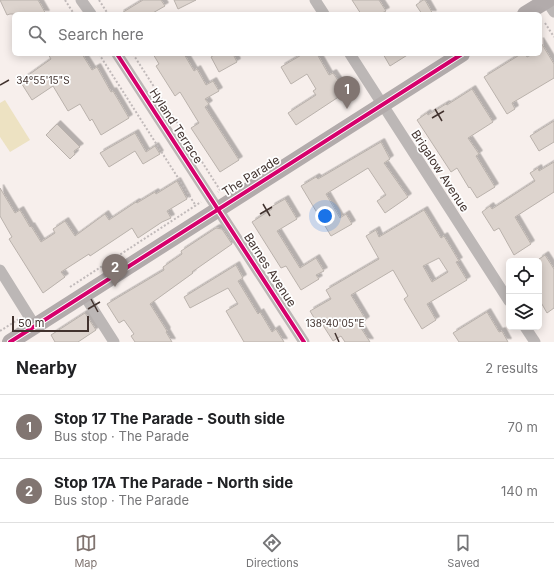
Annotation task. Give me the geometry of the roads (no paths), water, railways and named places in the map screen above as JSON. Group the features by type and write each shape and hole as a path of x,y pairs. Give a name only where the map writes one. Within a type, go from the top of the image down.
{"main road":[{"path":"529,12 548,3"},
{"name":"The Parade","path":"10,342 459,56"}],"street":[{"path":"81,0 90,12"},
{"path":"315,0 323,12"},
{"name":"Hyland Terrace","path":"118,56 218,209"},
{"name":"Brigalow Avenue","path":"351,56 506,297"},
{"name":"Barnes Avenue","path":"218,209 304,342"},
{"path":"0,270 35,326"},
{"path":"84,295 114,342"},
{"path":"527,330 535,342"}],"place":[{"name":"Stop 17 The Parade - South side","path":"347,109"},
{"name":"Stop 17A The Parade - North side","path":"115,287"}]}
